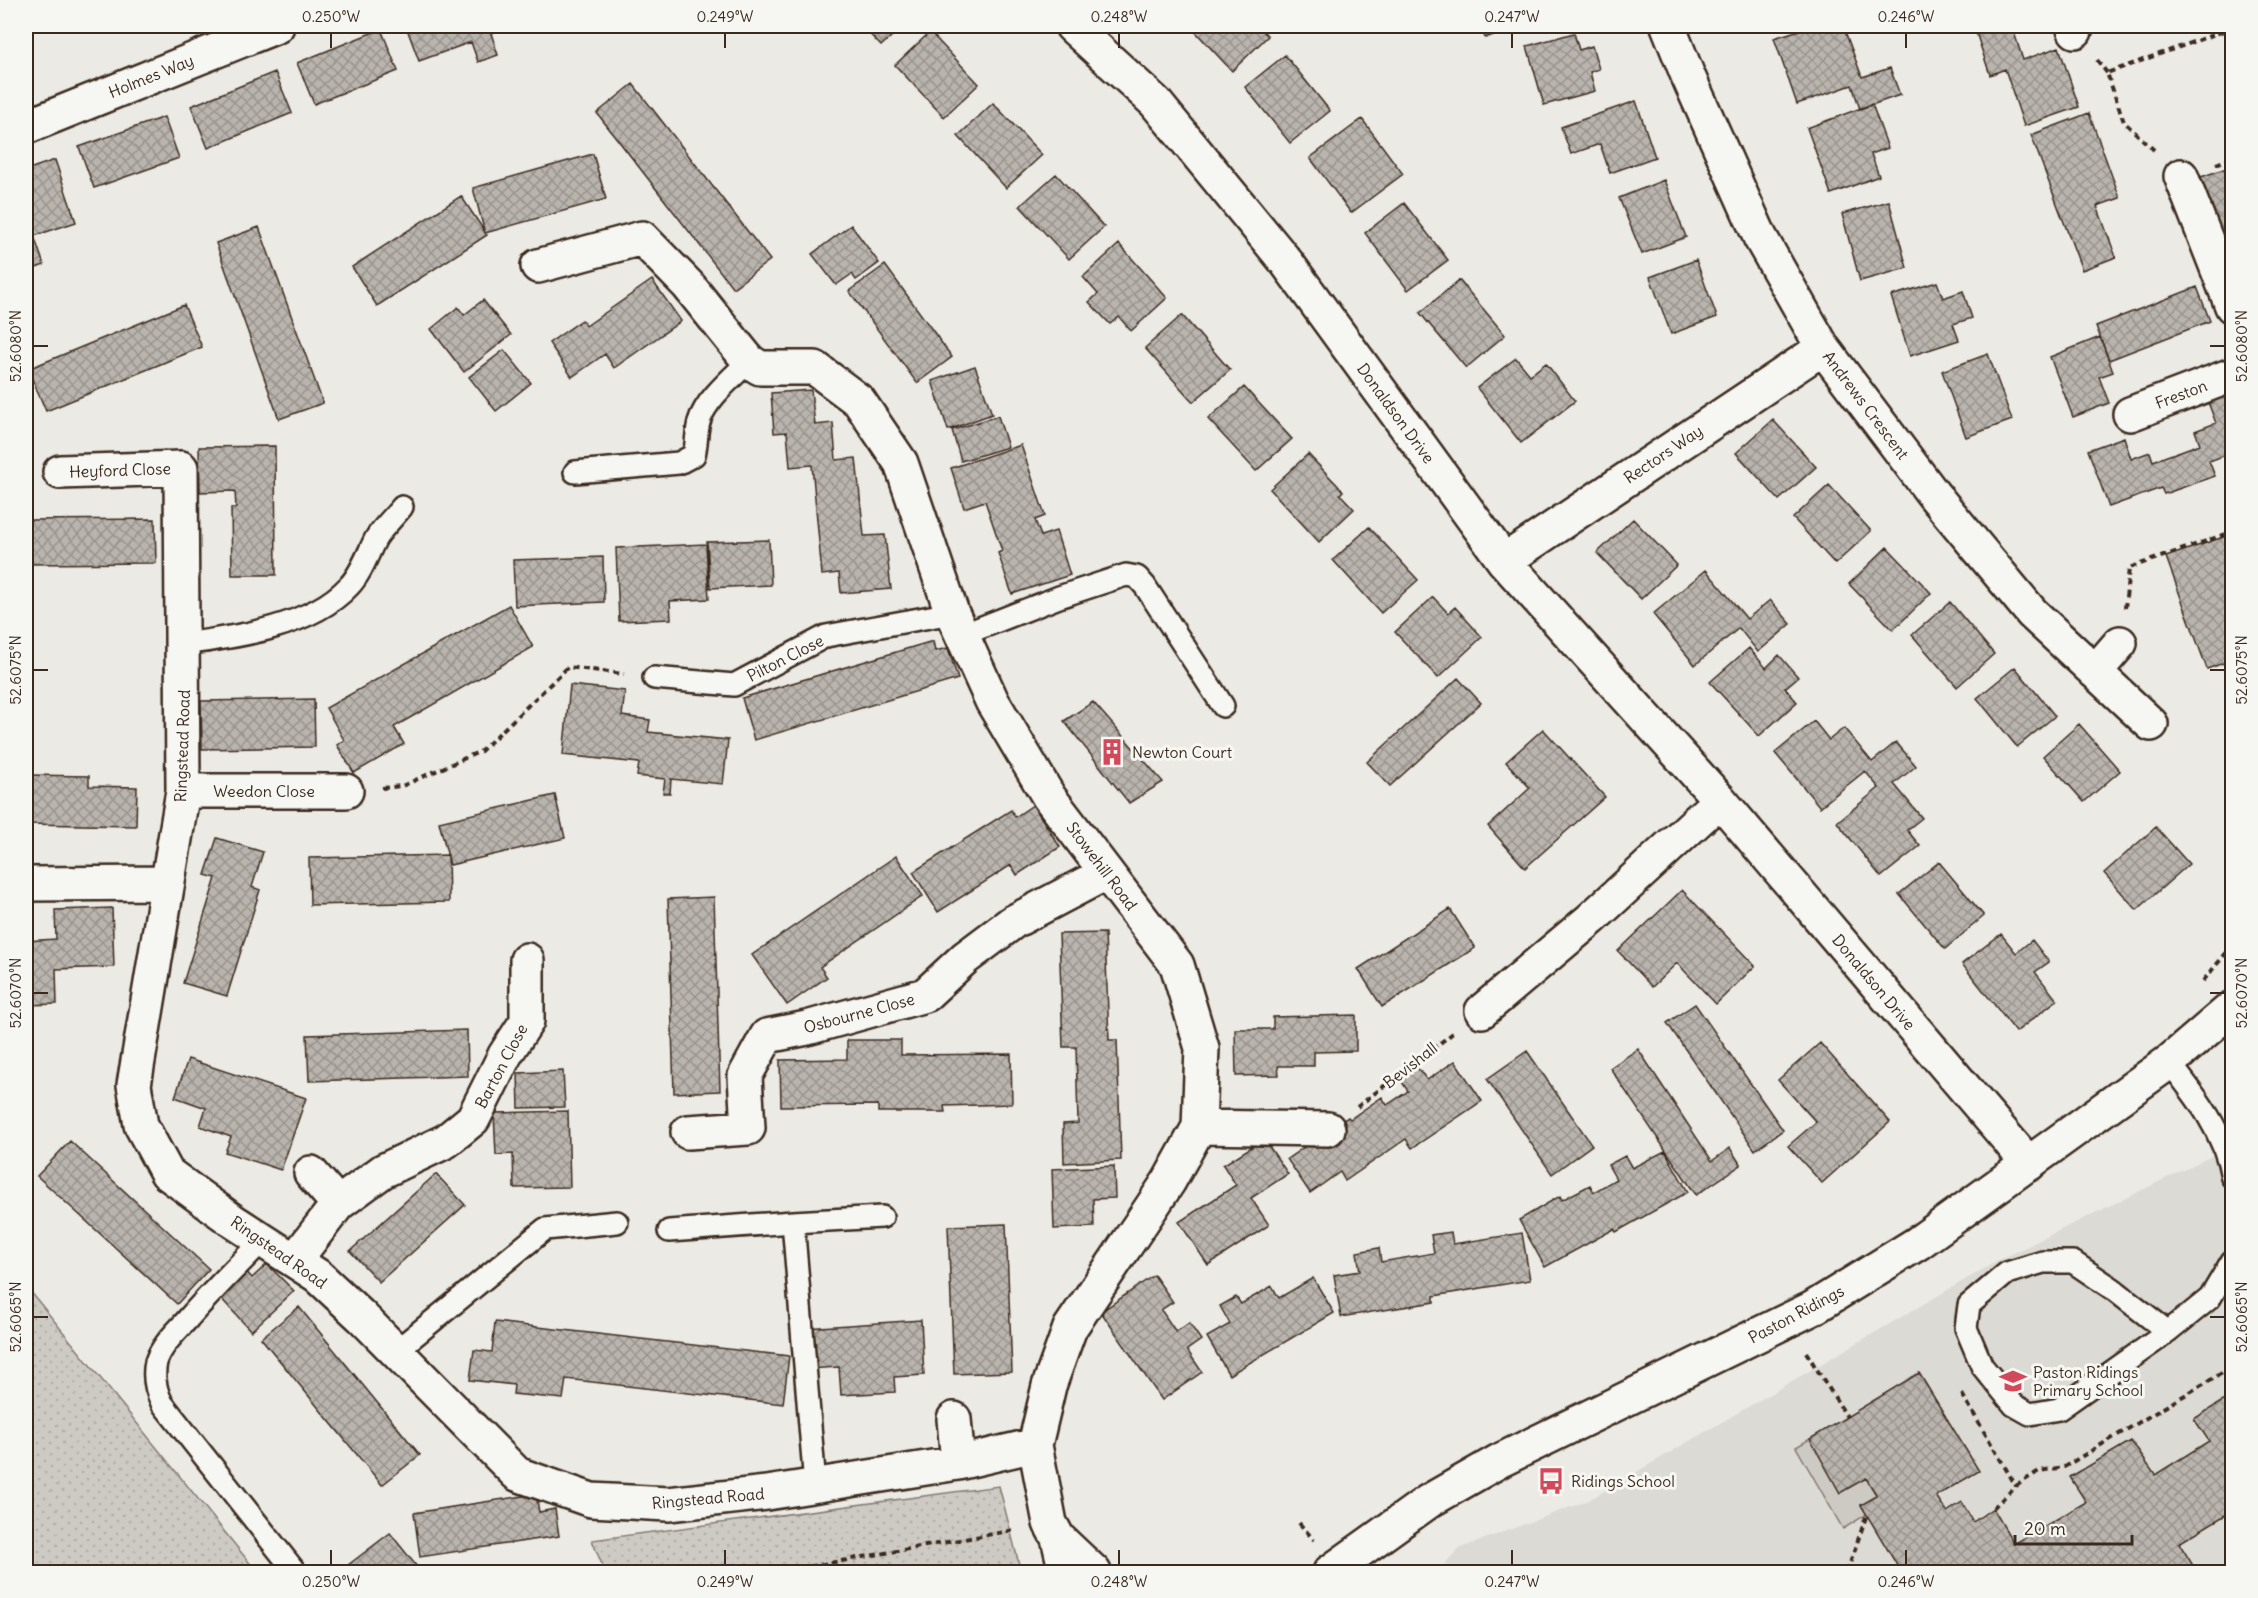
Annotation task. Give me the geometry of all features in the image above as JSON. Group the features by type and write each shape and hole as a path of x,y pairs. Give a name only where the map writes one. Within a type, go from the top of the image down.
{"street":[{"name":"Holmes Way","path":"26,127 277,26"},
{"name":"Donaldson Drive","path":"1072,26 1155,102 1287,263 1504,561 1720,800 2029,1164"},
{"name":"Andrews Crescent","path":"1668,26 1760,237 1823,348 1933,494 2032,613 2151,724"},
{"path":"2181,176 2232,306"},
{"path":"538,266 642,238 688,285 749,361"},
{"name":"Rectors Way","path":"1504,561 1823,348"},
{"name":"Stowehill Road","path":"749,361 760,368 815,368 860,401 901,463 957,624 992,701 1049,797 1177,965 1202,1048 1199,1127 1142,1223 1070,1328 1048,1386 1035,1445 1054,1531 1066,1572"},
{"name":"Freston","path":"2130,414 2232,375"},
{"name":"Heyford Close","path":"60,472 181,468"},
{"name":"Ringstead Road","path":"181,468 184,644 183,791 134,1085 141,1125 167,1173 233,1221 318,1276 396,1351 517,1474 591,1500 668,1504 958,1463 1035,1445"},
{"path":"2095,672 2120,643"},
{"name":"Weedon Close","path":"183,791 346,791"},
{"path":"1482,1011 1591,919 1720,800"},
{"name":"Osbourne Close","path":"688,1132 748,1128 744,1076 766,1036 817,1026 925,995 965,958 1013,922 1106,873"},
{"path":"26,884 168,883"},
{"name":"Barton Close","path":"295,1260 338,1204 383,1171 446,1141 473,1119 505,1055 527,1021 527,960"},
{"name":"Paston Ridings","path":"1330,1572 1429,1501 1499,1461 1813,1308 1918,1243 2169,1062 2232,1008"},
{"path":"1199,1127 1328,1129"},
{"path":"310,1173 338,1204"},
{"path":"954,1419 958,1463"},
{"path":"1054,1531 1094,1572"}],"lane":[{"path":"575,472 679,463 694,455 698,424 705,408 749,361"},
{"path":"184,644 247,635 294,621 329,602 350,586 378,535 402,507"},
{"name":"Pilton Close","path":"654,678 734,685 826,636 957,624 1059,597 1126,575 1137,577 1145,586 1222,706"},
{"path":"2169,1062 2190,1088 2218,1132 2232,1177"},
{"path":"669,1231 882,1217"},
{"path":"396,1351 545,1229 617,1222"},
{"path":"793,1222 815,1485"},
{"path":"264,1239 212,1291 164,1346 157,1362 155,1375 162,1403 294,1570"},
{"path":"2168,1332 2073,1262 2043,1262 2007,1273 1969,1305 1966,1328 1982,1366 2014,1405 2030,1414 2059,1409 2168,1332 2210,1298 2232,1261"}],"path":[{"path":"2181,176 2124,123 2107,73 2232,28"},
{"path":"2120,643 2129,568 2232,532"},
{"path":"346,791 402,786 481,751 568,667 654,678"},
{"name":"Bevishall","path":"1328,1129 1482,1011"},
{"path":"1801,1344 1847,1417"},
{"path":"1993,1508 2016,1486 2039,1471 2064,1467 2232,1367"},
{"path":"1960,1390 2016,1486"},
{"path":"1847,1572 1867,1515"},
{"path":"779,1572 1054,1531"}],"shaded area":[{"name":"Paston Ridings Primary School","path":"2232,1146 2232,1572 1438,1572 1458,1549 1587,1501 1999,1260"},
{"path":"26,1286 257,1572 26,1572"},
{"path":"1810,1439 1840,1492 1866,1478 1877,1496 1861,1505 1867,1514 1843,1529 1796,1447"},
{"path":"999,1486 1021,1572 605,1572 592,1540"}],"building":[{"path":"406,26 505,26 506,28 491,33 498,55 478,62 471,42 419,61"},
{"path":"862,26 903,26 881,46"},
{"path":"1190,26 1258,26 1268,36 1232,71"},
{"path":"1481,26 1519,26 1485,38"},
{"path":"1812,26 1843,26 1862,77 1890,68 1900,95 1860,109 1852,85 1797,104 1774,38"},
{"path":"1974,26 2012,26 2023,60 2059,47 2079,107 2024,126 2005,69 1990,75"},
{"path":"381,29 398,71 314,104 297,63"},
{"path":"930,32 979,84 944,117 895,65"},
{"path":"1574,33 1579,50 1592,46 1599,69 1590,72 1595,91 1544,105 1527,46"},
{"path":"1285,55 1330,111 1290,143 1245,87"},
{"path":"275,72 292,113 208,148 191,106"},
{"path":"633,84 770,260 733,288 597,113"},
{"path":"1636,101 1655,157 1610,173 1600,144 1571,154 1561,127"},
{"path":"993,103 1042,155 1006,188 958,136"},
{"path":"1872,104 1888,148 1871,154 1879,176 1831,194 1807,128"},
{"path":"2089,113 2120,198 2097,206 2116,257 2082,270 2031,135"},
{"path":"164,117 179,158 94,188 79,147"},
{"path":"1362,119 1403,174 1351,213 1310,158"},
{"path":"593,154 606,199 485,233 473,188"},
{"path":"55,160 76,222 34,236 44,265 26,272 26,170"},
{"path":"2232,166 2232,227 2220,232 2201,177"},
{"path":"1056,174 1104,227 1069,259 1020,206"},
{"path":"1664,180 1686,237 1642,254 1619,198"},
{"path":"461,196 487,235 377,306 352,267"},
{"path":"1889,201 1907,268 1860,281 1842,214"},
{"path":"1404,203 1448,260 1408,290 1365,233"},
{"path":"851,225 879,263 856,280 852,274 836,285 812,254"},
{"path":"259,227 323,403 279,419 216,243"},
{"path":"1119,244 1167,298 1131,331 1119,317 1110,324 1089,302 1098,294 1083,277"},
{"path":"1696,260 1717,317 1671,334 1650,277"},
{"path":"885,265 952,357 917,383 849,291"},
{"path":"652,280 681,321 614,368 605,354 572,377 549,343 582,320 586,326"},
{"path":"1459,280 1505,335 1466,368 1420,313"},
{"path":"1937,282 1943,298 1963,291 1972,318 1953,324 1959,340 1910,356 1891,296"},
{"path":"2197,287 2210,321 2109,360 2096,326"},
{"path":"483,300 511,335 464,372 431,329 458,307 464,315"},
{"path":"184,305 202,347 46,411 28,369"},
{"path":"1182,315 1230,370 1193,402 1145,348"},
{"path":"2100,337 2113,372 2099,377 2109,403 2073,417 2050,357"},
{"path":"504,350 531,383 496,411 469,377"},
{"path":"1988,354 2012,420 1966,437 1942,371"},
{"path":"1516,358 1530,375 1546,363 1575,401 1521,443 1477,388"},
{"path":"975,366 992,414 948,430 932,381"},
{"path":"1244,387 1292,439 1256,471 1208,419"},
{"path":"2232,388 2232,453 2209,461 2215,476 2164,494 2161,488 2109,507 2088,450 2124,437 2131,459 2150,452 2153,461 2200,444 2195,431 2216,423 2206,397"},
{"path":"811,390 815,425 833,423 836,460 856,458 864,536 885,535 891,589 841,593 839,573 822,575 812,465 790,467 787,432 774,433 771,393"},
{"path":"998,416 1008,447 961,461 952,430"},
{"path":"1773,420 1816,467 1779,500 1736,453"},
{"path":"1021,445 1045,516 1035,520 1041,536 1056,531 1070,575 1012,594 998,553 1002,551 985,501 964,508 951,468"},
{"path":"275,446 276,575 232,575 231,508 236,508 235,491 200,492 199,447"},
{"path":"1308,454 1343,491 1340,494 1354,509 1319,542 1270,489"},
{"path":"1829,485 1871,531 1835,564 1793,518"},
{"path":"155,519 156,563 26,564 26,520"},
{"path":"1633,519 1677,565 1641,599 1597,553"},
{"path":"1369,527 1418,580 1381,613 1333,560"},
{"path":"2229,535 2232,543 2232,556 2223,559 2232,585 2232,660 2207,669 2166,557"},
{"path":"769,540 771,585 710,588 707,542"},
{"path":"706,544 709,599 670,601 671,619 619,621 616,548"},
{"path":"1887,547 1931,593 1893,630 1849,584"},
{"path":"603,557 604,602 515,606 513,560"},
{"path":"1706,570 1747,619 1770,600 1791,624 1758,652 1739,628 1695,665 1653,614"},
{"path":"1433,597 1448,613 1455,607 1482,637 1438,678 1395,632"},
{"path":"1950,602 1994,654 1957,687 1912,635"},
{"path":"509,605 533,647 394,727 404,744 354,773 337,745 344,740 326,708"},
{"path":"933,641 935,651 948,648 958,679 754,740 742,698"},
{"path":"1749,648 1766,668 1779,655 1798,677 1785,688 1797,702 1759,736 1710,682"},
{"path":"2015,667 2055,716 2017,747 1977,698"},
{"path":"1458,678 1481,703 1390,786 1367,762"},
{"path":"570,685 625,691 622,716 650,720 648,732 728,740 723,784 671,779 670,793 663,793 665,779 637,776 639,763 563,755"},
{"path":"314,699 315,747 202,749 201,701"},
{"name":"Newton Court","path":"1093,702 1163,782 1129,803 1064,721"},
{"path":"1814,721 1829,740 1844,728 1872,762 1896,742 1916,766 1894,784 1922,818 1907,830 1920,846 1881,877 1837,822 1879,788 1865,771 1820,807 1775,753"},
{"path":"2079,724 2120,771 2084,802 2043,756"},
{"path":"1543,729 1605,797 1525,868 1488,826 1530,788 1506,762"},
{"path":"26,775 89,776 89,786 137,787 136,826 26,824"},
{"path":"555,795 565,838 450,865 439,822"},
{"path":"1033,805 1060,847 1017,875 1011,865 938,912 913,872 1011,810 1015,817"},
{"path":"2156,827 2189,864 2137,910 2104,873"},
{"path":"217,838 263,852 252,887 260,890 227,996 183,983 216,878 205,875"},
{"path":"448,855 449,902 310,905 309,858"},
{"path":"896,856 923,896 820,967 827,977 787,1005 752,955"},
{"path":"1939,862 1984,916 1945,949 1899,894"},
{"path":"1682,890 1755,966 1716,1004 1677,963 1652,987 1618,951"},
{"path":"714,897 720,1091 674,1093 668,899"},
{"path":"112,908 114,967 56,969 57,1004 26,1005 26,941 56,939 55,910"},
{"path":"1450,909 1475,948 1382,1007 1358,969"},
{"path":"1105,933 1109,1040 1117,1040 1121,1160 1064,1163 1063,1124 1078,1123 1076,1047 1063,1047 1059,934"},
{"path":"2001,934 2016,953 2032,940 2049,962 2035,972 2057,1000 2016,1032 1962,964"},
{"path":"1695,1004 1783,1130 1755,1150 1667,1023"},
{"path":"1356,1015 1356,1051 1314,1052 1314,1066 1278,1066 1279,1075 1236,1076 1235,1029 1273,1029 1273,1017"},
{"path":"467,1030 468,1076 309,1081 307,1035"},
{"path":"847,1040 901,1040 901,1055 1011,1054 1012,1104 944,1106 945,1112 878,1112 878,1105 781,1106 780,1060 847,1059"},
{"path":"1820,1043 1890,1122 1822,1183 1788,1146 1816,1122 1778,1080"},
{"path":"1638,1049 1712,1161 1730,1148 1741,1165 1696,1195 1610,1068"},
{"path":"1527,1051 1592,1145 1552,1174 1487,1079"},
{"path":"188,1059 306,1098 281,1170 225,1152 231,1137 200,1126 206,1108 175,1097"},
{"path":"1455,1061 1482,1101 1412,1148 1406,1139 1345,1181 1340,1172 1310,1193 1287,1159 1348,1117 1350,1119 1382,1097 1387,1105 1408,1091 1400,1079 1417,1067 1427,1080"},
{"path":"563,1071 565,1107 519,1108 518,1073"},
{"path":"568,1111 570,1187 514,1188 513,1154 496,1155 494,1113"},
{"path":"1264,1139 1288,1174 1251,1198 1269,1225 1208,1265 1179,1222 1236,1185 1223,1165"},
{"path":"70,1141 209,1269 177,1304 37,1176"},
{"path":"1665,1151 1688,1192 1616,1232 1614,1229 1545,1267 1519,1220 1560,1196 1562,1200 1590,1185 1594,1192 1616,1179 1608,1165 1625,1156 1632,1168"},
{"path":"1114,1166 1115,1198 1093,1199 1094,1227 1054,1229 1052,1169"},
{"path":"436,1174 465,1205 379,1282 350,1251"},
{"path":"1006,1224 1012,1372 954,1374 948,1226"},
{"path":"1451,1232 1453,1244 1522,1233 1530,1280 1434,1296 1434,1302 1341,1317 1334,1275 1360,1271 1357,1252 1379,1248 1381,1262 1434,1253 1431,1235"},
{"path":"267,1264 294,1291 251,1331 218,1295 245,1270 252,1278"},
{"path":"1154,1275 1173,1302 1161,1310 1176,1332 1189,1323 1201,1340 1187,1350 1202,1372 1162,1400 1101,1312"},
{"path":"1313,1278 1334,1313 1229,1375 1207,1337 1230,1324 1220,1306 1236,1297 1241,1304 1272,1286 1279,1298"},
{"path":"299,1307 420,1455 382,1485 261,1338"},
{"path":"921,1320 924,1375 894,1377 895,1392 841,1395 839,1367 808,1369 806,1328"},
{"path":"495,1322 789,1356 783,1404 566,1379 563,1399 513,1394 514,1385 470,1380 474,1350 492,1352"},
{"path":"1919,1373 1979,1471 1936,1496 1947,1512 1962,1502 1973,1522 1993,1508 2014,1544 2086,1502 2070,1477 2131,1441 2155,1475 2209,1441 2194,1419 2232,1395 2232,1511 2179,1543 2197,1572 1901,1572 1861,1505 1877,1496 1866,1478 1840,1493 1810,1439"},
{"path":"536,1494 539,1512 555,1509 559,1536 420,1557 414,1513"},
{"path":"390,1533 418,1568 412,1572 339,1572"}],"place":[{"name":"Newton Court","path":"1112,752"},
{"name":"Paston Ridings Primary School","path":"2013,1381"},
{"name":"Ridings School","path":"1551,1481"}]}
